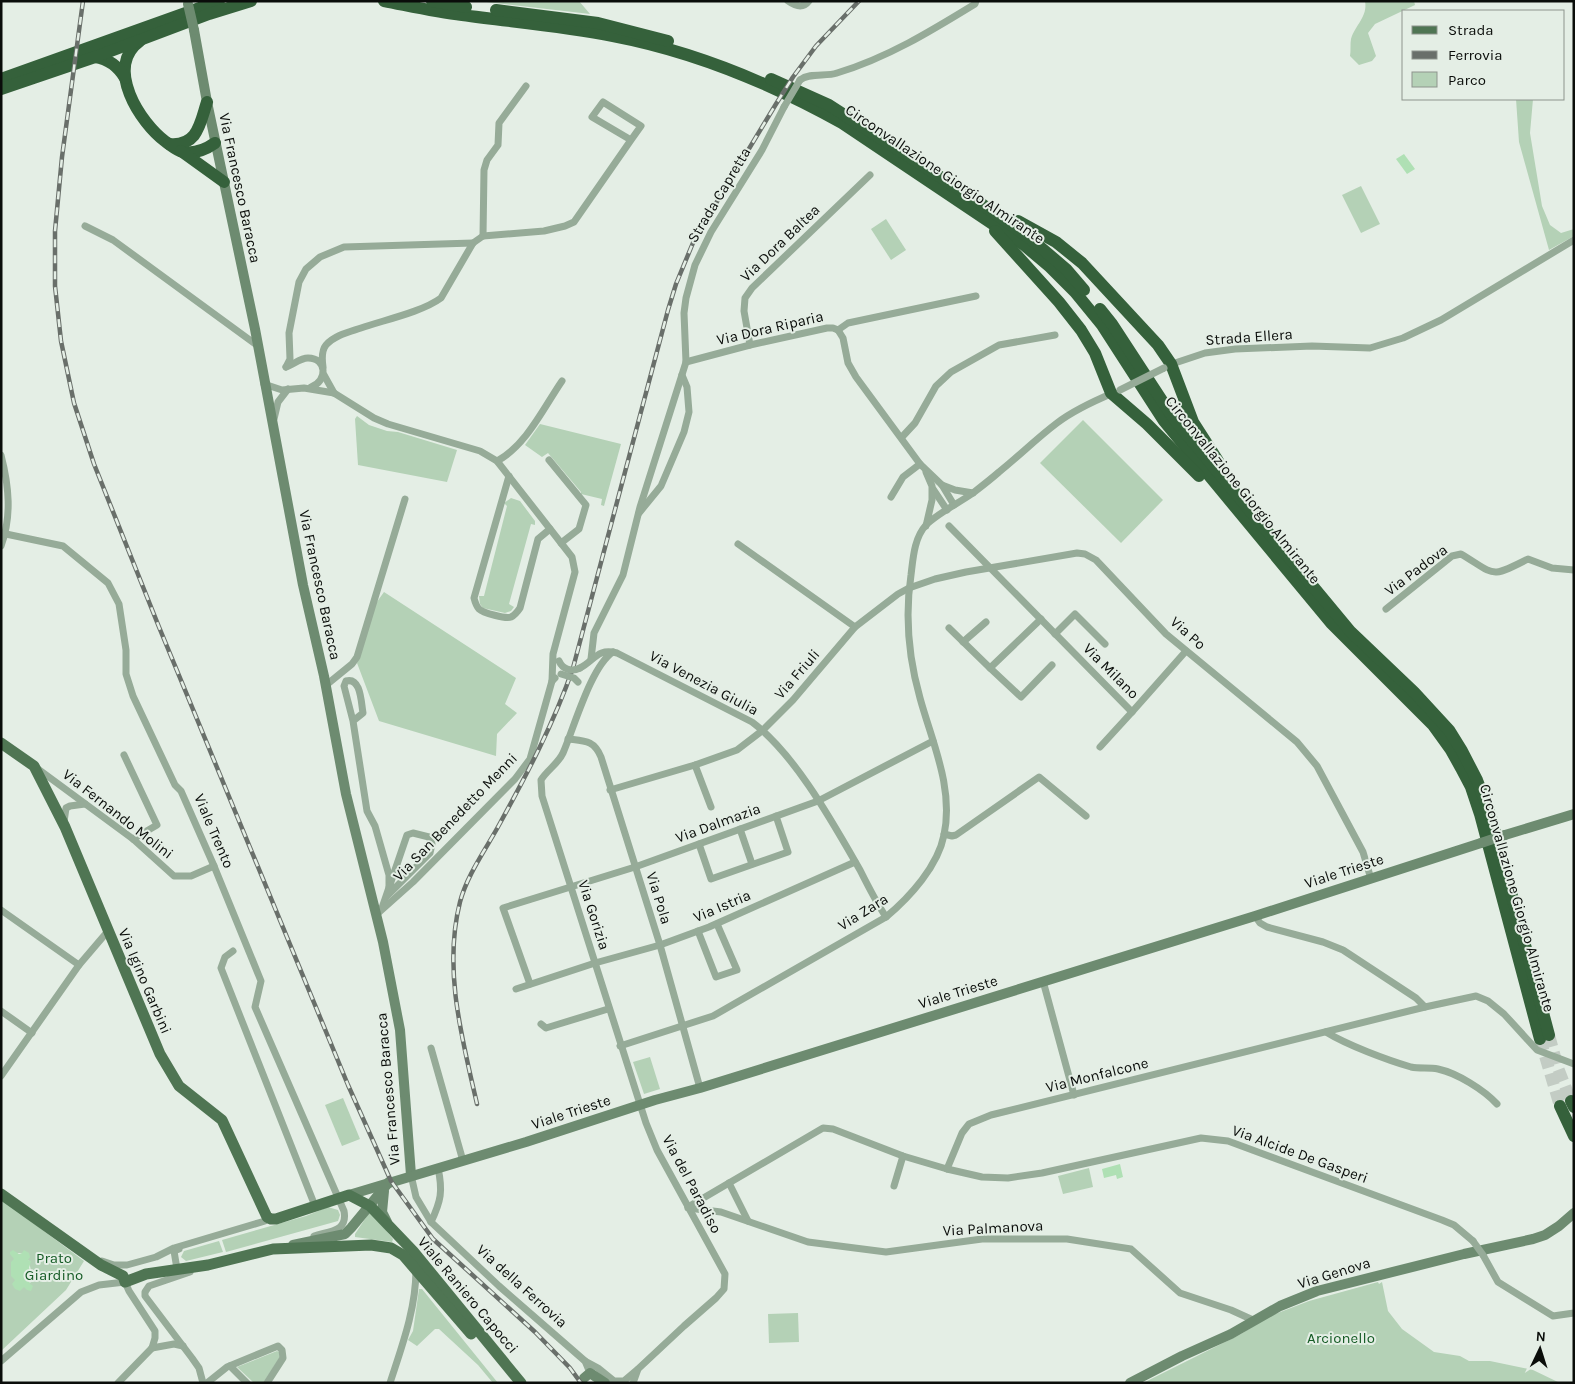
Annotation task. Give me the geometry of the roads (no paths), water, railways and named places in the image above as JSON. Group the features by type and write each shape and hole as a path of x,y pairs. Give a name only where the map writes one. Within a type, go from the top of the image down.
{"highway":[{"path":"1,79 219,1"},
{"path":"1,89 95,57 209,14 251,1"},
{"name":"Circonvallazione Giorgio Almirante","path":"384,1 430,10 564,27 614,36 661,48 707,63 760,83 823,112 1032,240 1072,276 1112,324 1174,419 1232,496 1350,631 1414,692 1449,730 1477,780 1491,816 1544,1037"},
{"name":"Circonvallazione Giorgio Almirante","path":"432,1 598,23 640,33 724,60 829,105 977,207"},
{"path":"125,78 125,63 129,53 136,44 146,37"},
{"path":"95,57 105,59 114,64 125,78 137,109 152,129 169,144 197,152 215,143"},
{"path":"184,147 197,131 207,102"},
{"path":"184,147 224,182"},
{"path":"989,204 1056,242 1082,262 1158,345 1193,422 1224,470 1232,496 1206,483 1115,392 1081,330 977,207 989,204"},
{"path":"1568,1105 1574,1136"}],"main road":[{"name":"Via Francesco Baracca","path":"188,3 346,794 379,913 400,1030 411,1175"},
{"name":"Via Igino Garbini","path":"1,743 34,766 64,827 160,1054 179,1086 222,1120 272,1218"},
{"name":"Viale Trieste","path":"344,1196 386,1186 411,1175 700,1088 1255,916 1574,814"},
{"path":"1,1194 90,1258 123,1276 125,1282 146,1274 208,1265 345,1234 386,1186"},
{"path":"386,1186 382,1212 390,1227"},
{"path":"272,1218 344,1196"},
{"name":"Viale Raniero Capocci","path":"344,1196 370,1206 390,1227 522,1383"},
{"name":"Via Genova","path":"1130,1383 1230,1334 1280,1306 1317,1291 1464,1254 1533,1239 1545,1235 1574,1213"},
{"name":"Via Genova","path":"1559,1226 1574,1223"},
{"name":"Viale Raniero Capocci","path":"273,1249 371,1245 391,1248 403,1255 416,1269 513,1383"},
{"name":"Via della Ferrovia","path":"587,1376 605,1383"}],"street":[{"path":"788,1 795,6 806,5 809,1"},
{"name":"Strada Capretta","path":"591,658 594,633 623,575 638,516 686,362 684,313 695,265 711,232 762,150 784,107 800,80 808,76 837,73 904,47 978,2"},
{"path":"483,236 484,170 487,160 498,144 499,123 526,86"},
{"path":"308,388 316,385 323,371 322,354 325,346 336,337 436,302 441,298 473,243 483,236 544,232 574,222 641,126 603,102 592,117 631,140"},
{"name":"Via Dora Baltea","path":"750,345 744,311 745,298 748,293 870,175"},
{"path":"84,226 113,240 258,346"},
{"name":"Strada Ellera","path":"909,588 915,548 926,526 973,493 1057,423 1084,406 1168,366 1205,352 1312,346 1370,348 1403,338 1441,320 1574,240"},
{"path":"334,392 316,360 308,358 286,367 290,359 289,333 299,282 306,269 320,256 344,247 473,243"},
{"name":"Via Dora Riparia","path":"686,362 750,345 827,328 838,330 848,323 976,296"},
{"path":"838,330 843,338 848,363 853,371 923,466 942,485 954,505"},
{"path":"902,437 915,424 936,386 945,376 998,345 1055,335"},
{"path":"638,516 661,486 684,432 689,412 687,388 682,375"},
{"path":"264,384 276,389 308,388 334,392 374,418 388,424 480,451 497,461 522,442 562,380"},
{"path":"273,429 276,406 280,398 288,390"},
{"path":"1,456 8,480 8,526 1,546"},
{"path":"549,460 586,505 579,529 561,542"},
{"name":"Via San Benedetto Menni","path":"379,913 420,875 526,766 535,746 552,682 556,663 557,642 575,572 572,557 497,461"},
{"path":"923,466 932,486 947,510"},
{"path":"891,497 903,477 923,466"},
{"path":"509,476 474,598 475,604 479,609 507,618 516,614 520,608 538,539 550,529"},
{"path":"942,485 955,490 973,493"},
{"path":"926,526 932,500 932,486"},
{"path":"325,686 352,664 357,657 405,499"},
{"name":"Via Milano","path":"949,526 1132,712 1186,650"},
{"name":"Viale Trento","path":"6,534 63,546 108,583 119,604 126,650 126,674 133,696 175,785 181,791 214,866 261,981 255,1007 344,1196 344,1211"},
{"path":"738,544 856,627"},
{"name":"Via Po","path":"909,588 935,579 1070,554 1085,554 1096,560 1166,634 1287,734 1312,758 1363,852 1371,879"},
{"name":"Via Padova","path":"1386,609 1452,556 1461,554 1490,572 1498,573 1528,559 1552,568 1574,570"},
{"name":"Via Friuli","path":"610,790 695,765 737,750 763,730 793,700 856,627 898,594 909,588"},
{"name":"Via Zara","path":"620,1046 713,1016 886,917 901,904 930,867 944,834 946,796 938,757 920,697 911,655 909,588"},
{"name":"Via Milano","path":"1055,634 1075,614 1106,644"},
{"path":"990,668 1041,619"},
{"path":"963,642 986,622"},
{"path":"949,628 1021,697 1052,665"},
{"path":"552,682 561,674 586,665 591,658 603,652 613,652"},
{"name":"Via Venezia Giulia","path":"613,652 752,722 763,730 795,767 818,801 886,917"},
{"name":"Via Gorizia","path":"613,652 604,659 574,722 562,755 544,776 540,786 608,1009 640,1106"},
{"path":"570,670 556,663 555,670 574,678 585,697"},
{"path":"353,721 363,713 358,686 355,682 349,680 346,681 344,686 353,721 367,811 375,826 389,875 389,887"},
{"path":"1100,747 1132,712"},
{"name":"Via Pola","path":"568,739 587,742 597,748 660,945 700,1088"},
{"name":"Via Dalmazia","path":"530,984 503,908 635,867 818,801 933,741"},
{"path":"124,755 157,825 133,839"},
{"path":"695,765 711,807"},
{"name":"Via Fernando Molini","path":"34,766 133,839 174,876 191,876 214,866"},
{"path":"944,834 956,835 1039,777 1086,816"},
{"path":"64,827 66,808 85,804"},
{"path":"699,844 711,878 788,852 776,816"},
{"path":"740,829 752,864"},
{"path":"379,913 386,898 407,835 413,833 429,837 432,844 430,853 386,898"},
{"name":"Via Istria","path":"516,989 595,963 660,945 717,924 855,862"},
{"path":"1,910 79,965"},
{"path":"1255,916 1260,923 1267,927 1323,942 1343,950 1416,998 1425,1007"},
{"path":"698,931 716,977 737,970 717,924"},
{"path":"1,1076 79,965 108,930"},
{"path":"233,951 225,957 221,968 320,1204 339,1206 344,1211 346,1218 340,1228 273,1249"},
{"path":"1043,981 1074,1095"},
{"name":"Via Monfalcone","path":"947,1169 962,1133 968,1124 991,1115 1476,996 1488,1001 1504,1014 1537,1050 1574,1064"},
{"path":"541,1024 546,1028 608,1009"},
{"path":"1,1011 32,1033"},
{"path":"1326,1032 1389,1059 1413,1067 1438,1069 1451,1074 1466,1081 1497,1104"},
{"path":"431,1048 462,1161"},
{"name":"Via del Paradiso","path":"638,1369 716,1298 724,1289 725,1274 657,1150 640,1106"},
{"path":"688,1208 823,1128 833,1129 903,1156 947,1169"},
{"name":"Via Alcide De Gasperi","path":"947,1169 982,1177 1008,1178 1042,1174 1201,1138 1228,1141 1454,1225 1473,1241 1498,1282 1553,1316 1574,1313"},
{"path":"894,1186 903,1156"},
{"path":"431,1222 441,1195 438,1168"},
{"name":"Via della Ferrovia","path":"411,1175 416,1197 431,1222 492,1280 585,1361 587,1376"},
{"path":"729,1183 748,1221"},
{"path":"721,1212 739,1206"},
{"name":"Via Palmanova","path":"688,1208 721,1212 808,1242 886,1252 982,1239 1066,1239 1131,1249 1180,1293 1231,1310 1253,1320"},
{"path":"90,1258 114,1265 127,1265 156,1257 174,1248 272,1218"},
{"path":"177,1269 174,1251 265,1225 272,1218"},
{"path":"203,1383 199,1368 145,1296 145,1292 149,1286 208,1265"},
{"path":"390,1383 408,1328 416,1269"},
{"path":"1,1361 82,1292 98,1285 125,1282 155,1331 156,1338 152,1348 118,1383"},
{"path":"152,1348 174,1344 183,1346"},
{"path":"207,1383 230,1366 278,1346 282,1350 283,1358 267,1383"},
{"path":"585,1361 598,1368 614,1381 624,1381 638,1369"},
{"path":"230,1366 247,1383"},
{"path":"633,1383 638,1369"}],"tunnel":[{"path":"1549,1035 1558,1068 1571,1101"},
{"path":"1540,1039 1560,1106"}],"railway":[{"path":"83,1 62,157 55,231 55,286 61,341 74,403 94,464 159,627 348,1085 391,1181 433,1239 535,1332 570,1368 581,1383"},
{"path":"477,1104 456,1003 454,978 455,927 463,892 539,748 573,668 668,310 676,284 695,238 793,77 816,46 859,1"}],"park label":[{"name":"Prato Giardino","path":"54,1266"},
{"name":"Arcionello","path":"1341,1338"}]}
